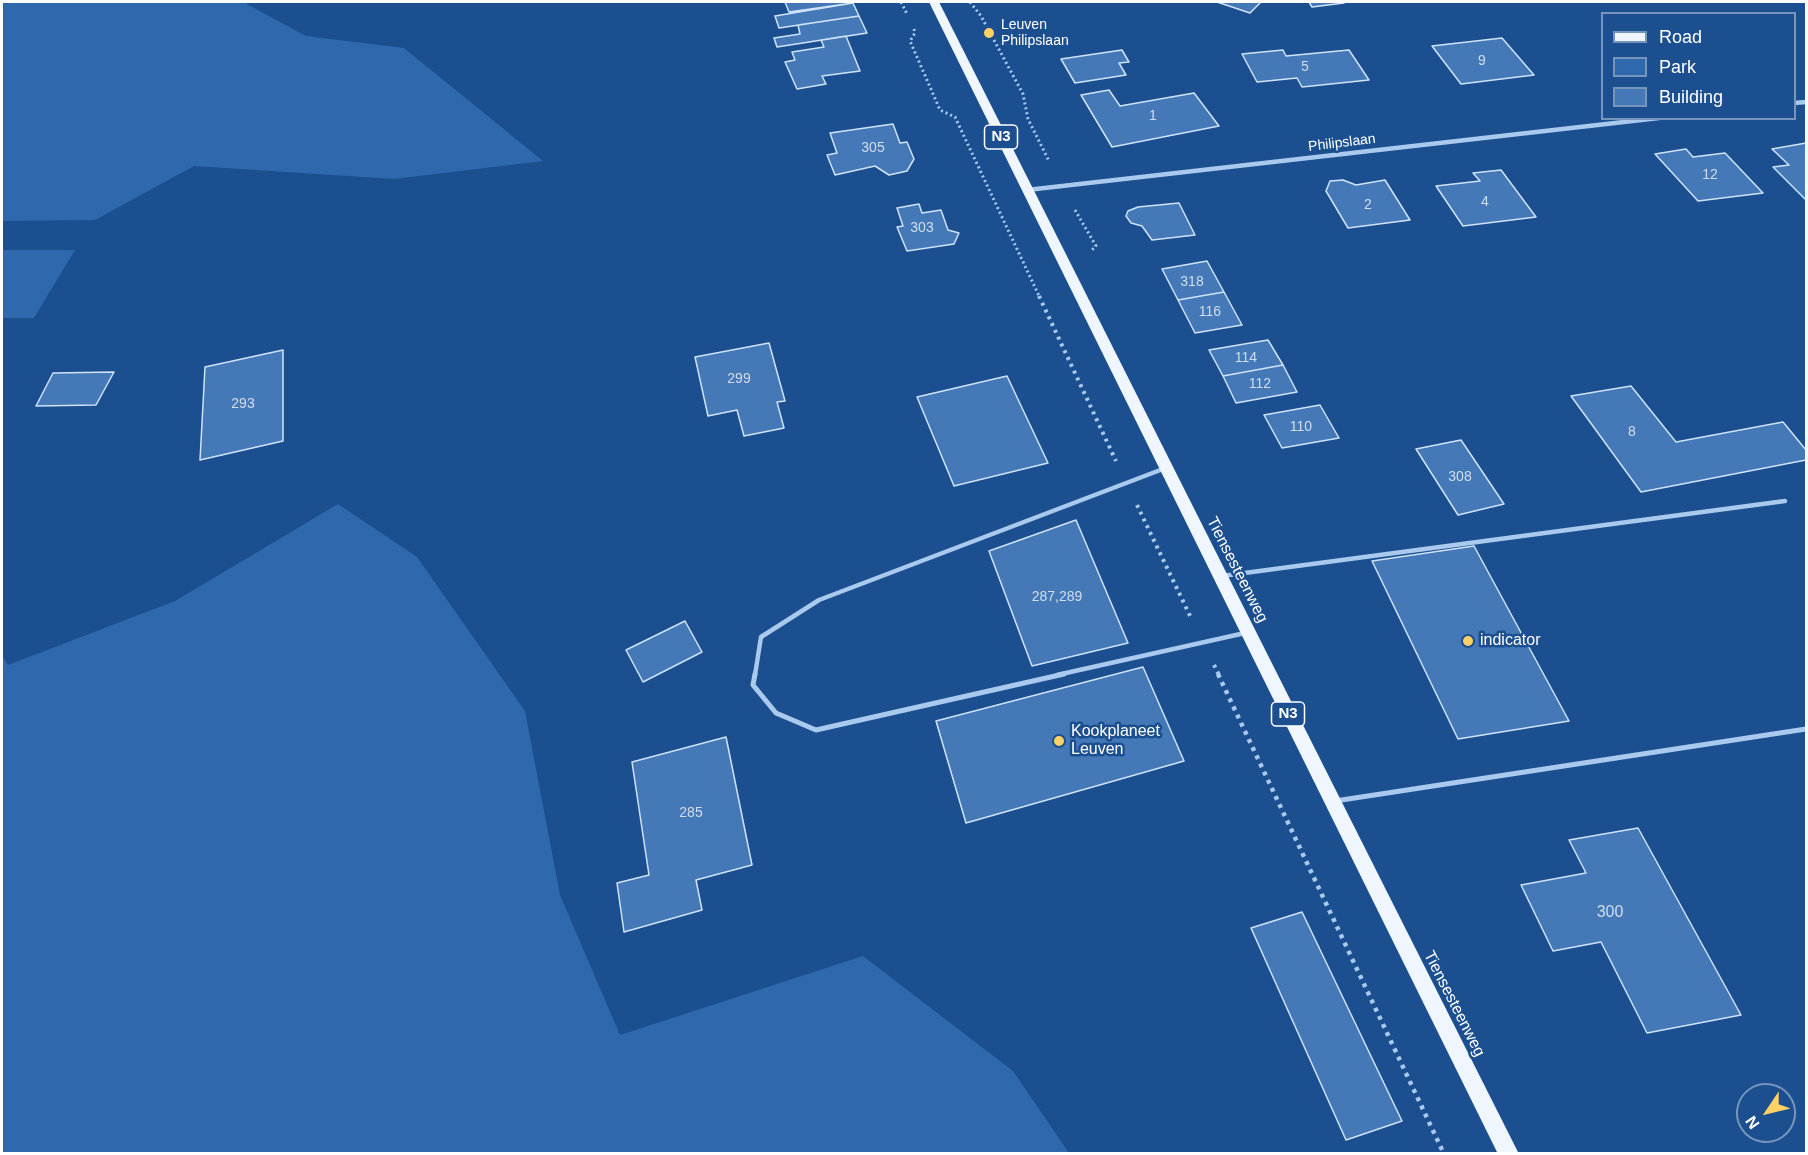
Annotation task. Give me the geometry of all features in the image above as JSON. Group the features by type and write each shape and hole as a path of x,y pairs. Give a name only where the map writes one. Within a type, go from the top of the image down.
{"main road":[{"name":"Tiensesteenweg","path":"934,2 1509,1154"}],"street":[{"name":"Philipslaan","path":"1027,190 1641,120"}],"lane":[{"path":"1166,468 819,600 761,637 753,686 776,713 816,730 1248,632"},
{"path":"1220,576 1785,501"},
{"path":"1332,801 1806,729"}],"path":[{"path":"901,2 915,33 910,41 940,110 955,117 1444,1154"},
{"path":"970,2 981,15 1023,94 1028,118 1049,161"}],"green space":[{"path":"2,2 243,2 306,36 404,48 543,161 394,179 194,166 95,220 2,221"},
{"path":"2,250 75,250 34,318 2,318"},
{"path":"338,504 417,557 525,711 560,895 620,1035 863,956 1013,1071 1069,1153 2,1153 2,656 8,665 175,601"}],"building":[{"path":"785,2 853,2 853,3 789,12"},
{"path":"1217,2 1261,2 1250,13"},
{"path":"1309,2 1343,2 1344,3 1312,7"},
{"path":"853,3 859,16 779,28 775,16"},
{"path":"859,16 867,33 777,47 774,38 800,34 798,25"},
{"path":"846,36 860,71 822,76 826,84 797,89 785,62 795,60 792,52 824,47 821,40"},
{"path":"1502,38 1534,75 1461,84 1432,46"},
{"path":"1122,50 1129,62 1119,63 1126,75 1075,83 1061,59"},
{"path":"1283,50 1286,56 1349,50 1369,80 1302,87 1297,78 1257,82 1242,54"},
{"path":"1109,90 1120,106 1194,93 1219,126 1112,147 1081,95"},
{"path":"893,124 900,143 907,142 914,159 907,171 889,175 875,166 835,175 827,155 837,153 830,133"},
{"path":"1806,143 1806,200 1773,167 1789,165 1772,149"},
{"path":"1686,149 1693,157 1725,153 1763,193 1698,201 1655,154"},
{"path":"1501,170 1536,217 1463,226 1436,186 1480,181 1473,173"},
{"path":"1343,180 1356,185 1385,180 1410,220 1348,228 1326,191 1330,181"},
{"path":"1179,203 1195,235 1152,240 1142,226 1131,223 1126,216 1128,211 1138,207"},
{"path":"919,204 922,213 941,210 948,230 959,233 954,244 907,251 897,227 903,226 897,208"},
{"path":"1207,261 1224,292 1178,300 1162,269"},
{"path":"1224,292 1242,325 1195,333 1178,300"},
{"path":"1268,340 1283,365 1223,376 1209,350"},
{"path":"769,343 785,401 777,402 784,428 744,436 737,410 708,416 695,357"},
{"path":"283,350 283,441 200,460 205,367"},
{"path":"1283,365 1297,392 1236,403 1223,376"},
{"path":"114,372 96,405 36,406 53,373"},
{"path":"1007,376 1048,463 954,486 917,397"},
{"path":"1631,386 1676,442 1783,422 1806,450 1806,460 1641,492 1571,396"},
{"path":"1320,405 1339,438 1282,448 1264,415"},
{"path":"1461,440 1504,504 1458,515 1416,449"},
{"path":"1076,520 1128,643 1032,666 989,551"},
{"name":"indicator","path":"1474,546 1569,721 1458,739 1372,561"},
{"path":"685,621 702,652 643,682 626,650"},
{"name":"Kookplaneet Leuven","path":"1143,667 1184,761 966,823 936,721"},
{"path":"726,737 752,865 696,880 702,910 624,932 617,883 649,875 632,762"},
{"path":"1638,828 1741,1015 1647,1033 1601,942 1553,951 1521,885 1586,873 1569,840"},
{"path":"1302,912 1402,1121 1346,1140 1251,928"}],"place":[{"name":"Leuven Philipslaan","path":"989,33"},
{"name":"indicator","path":"1468,641"},
{"name":"Kookplaneet Leuven","path":"1059,741"}]}
